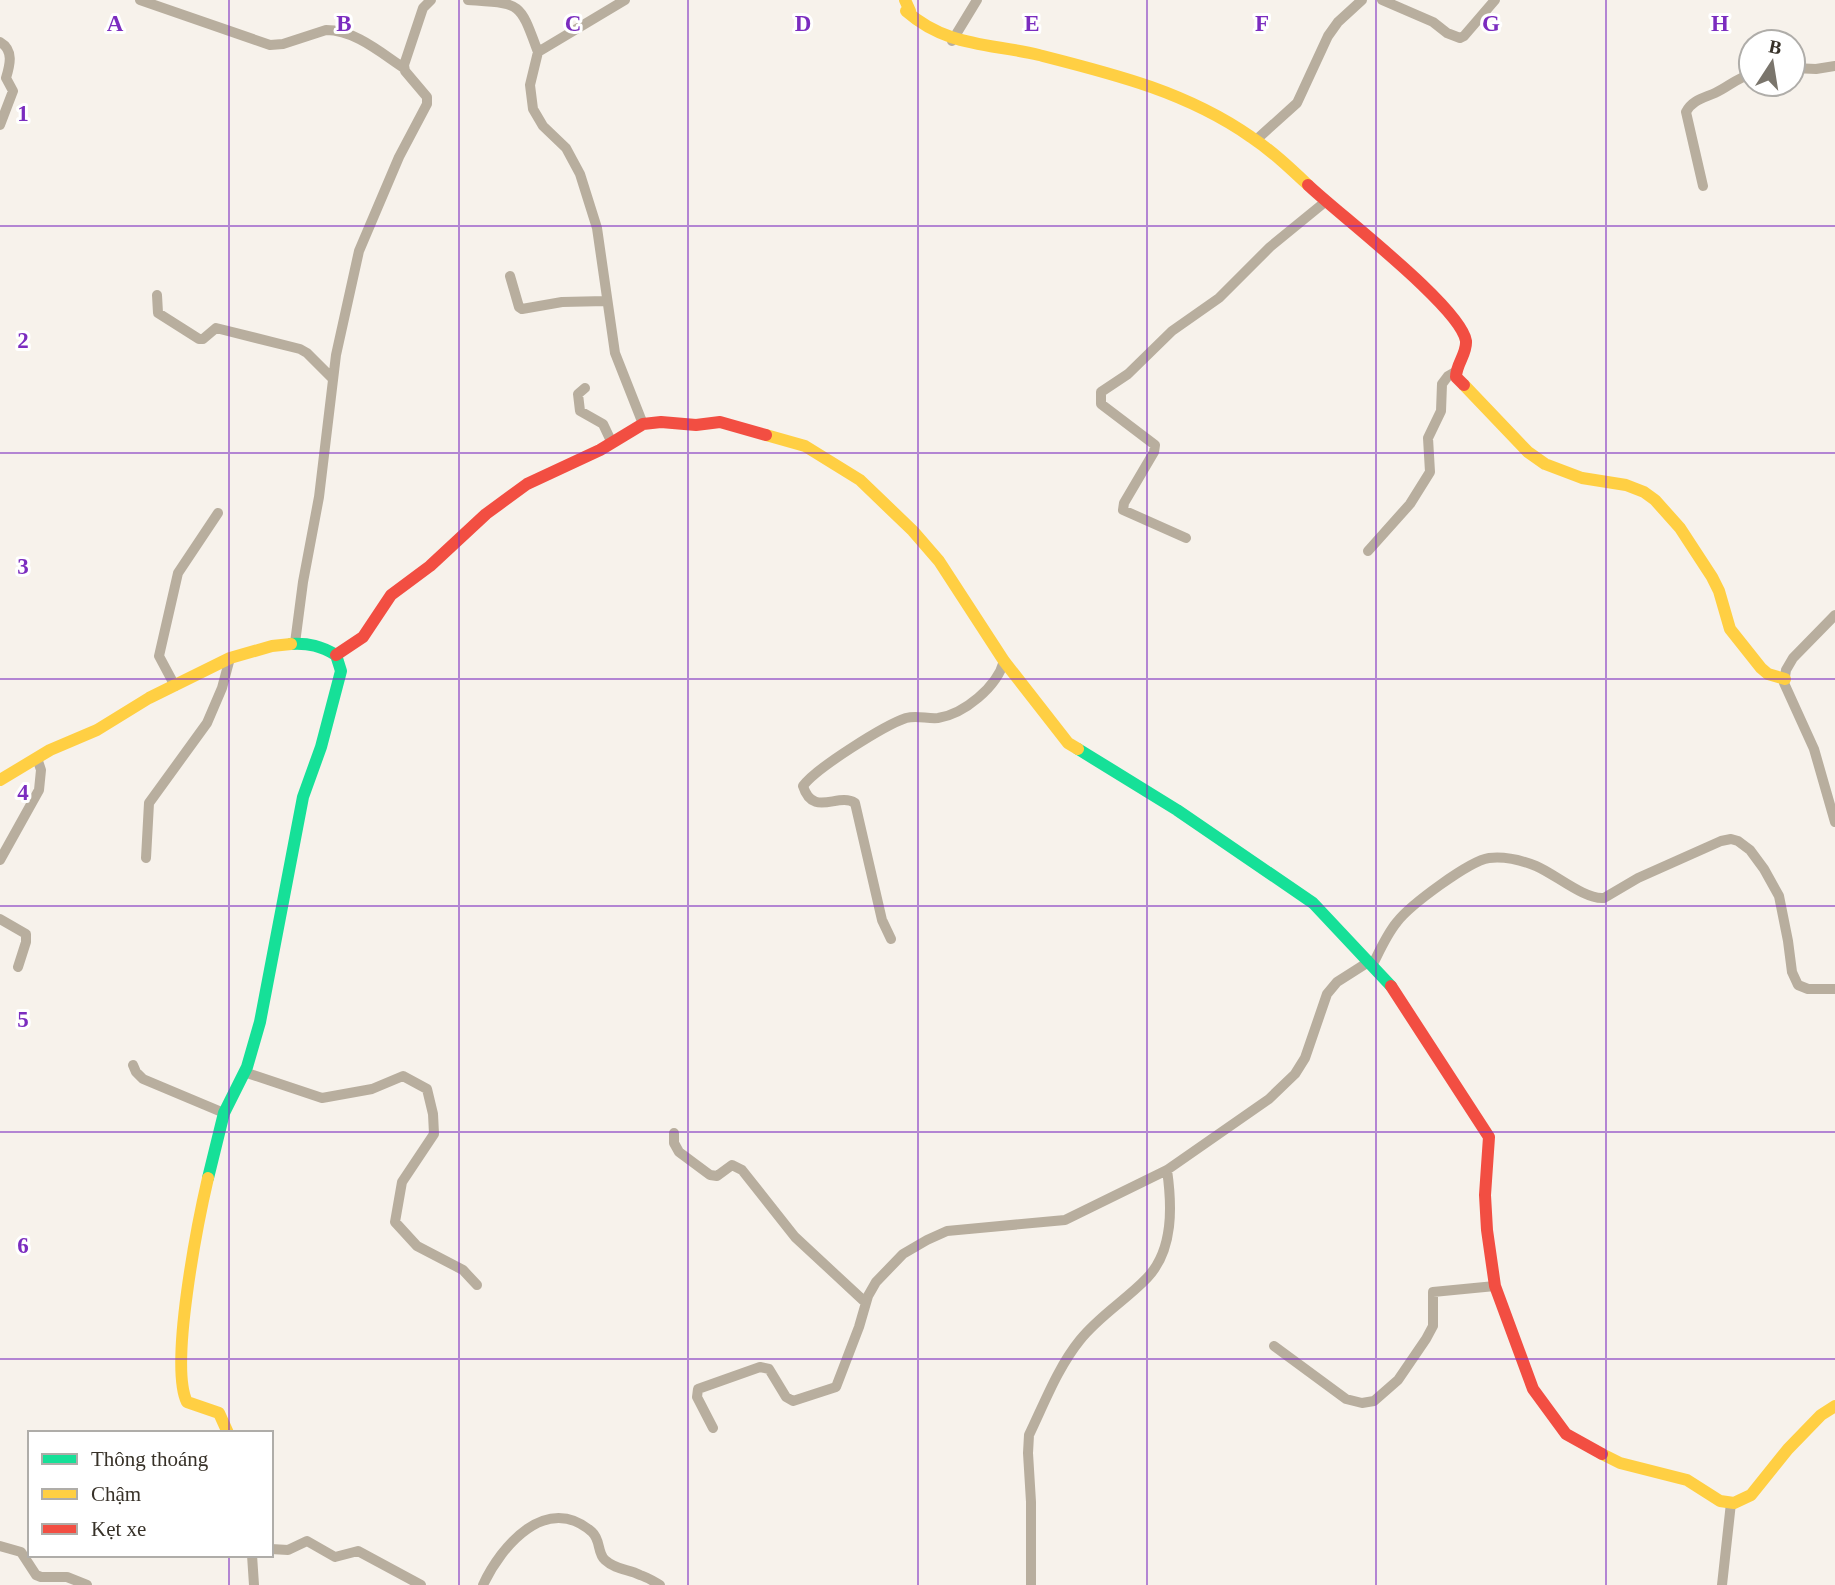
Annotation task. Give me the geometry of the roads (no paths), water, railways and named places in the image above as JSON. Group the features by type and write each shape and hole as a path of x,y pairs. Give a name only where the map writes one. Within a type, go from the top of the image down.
{"street":[{"path":"140,0 270,45 279,45 332,30 366,42 404,68 427,97 427,104 399,157 359,251 332,378 318,496 295,643"},
{"path":"404,68 419,16 431,0"},
{"path":"468,0 504,1 515,6 524,15 538,52 530,85 533,109 543,126 566,148 580,174 597,228 605,274 606,301 618,364 643,424"},
{"path":"538,52 625,0"},
{"path":"905,0 910,11 906,11 913,18 932,32 952,40 1009,48 1152,85 1256,140 1325,202 1409,271 1462,331 1467,346 1455,372 1442,384 1441,411 1428,438 1430,472 1410,504 1368,551"},
{"path":"952,40 977,0"},
{"path":"1256,140 1297,103 1328,36 1338,22 1362,0"},
{"path":"1382,0 1433,23 1456,38 1464,36 1495,0"},
{"path":"0,42 6,45 10,57 6,78 13,91 0,125"},
{"path":"1807,69 1835,66"},
{"path":"1703,186 1686,112 1689,106 1737,78"},
{"path":"1185,538 1123,510 1124,503 1154,452 1155,445 1152,440 1101,404 1101,392 1128,374 1172,331 1219,298 1270,247 1325,202"},
{"path":"510,276 519,307 522,309 562,302 606,301"},
{"path":"157,295 158,313 199,339 203,339 216,328 300,349 332,378"},
{"path":"1455,372 1463,387 1528,452 1545,464 1582,478 1626,485 1655,500 1680,528 1712,578 1719,592 1726,620 1736,637 1768,674 1785,678"},
{"path":"584,388 578,394 580,411 603,424 612,443"},
{"path":"336,655 363,637 391,595 430,566 486,514 527,484 612,443 643,424 661,422 696,425 720,422 817,451 860,480 913,531 939,561 1004,661 1068,743 1177,810 1313,903 1371,962 1402,1000 1489,1137 1485,1195 1495,1286 1533,1388 1566,1434 1620,1463 1687,1480 1720,1501 1731,1503 1751,1495 1788,1449 1821,1415 1835,1406"},
{"path":"176,686 159,656 169,606 181,567 218,513"},
{"path":"1835,615 1793,658 1785,678 1788,695 1814,749 1835,822"},
{"path":"0,780 230,658 272,646 295,643 321,646 336,655 340,662 341,671 321,747 303,797 260,1023 244,1072 224,1113 197,1226 184,1328 182,1392 187,1402 219,1413 227,1431"},
{"path":"146,858 149,803 207,723 222,688 230,658"},
{"path":"891,939 882,920 858,807 850,800 818,803 806,793 803,786 822,769 900,720 915,716 939,718 971,702 999,677 1004,661"},
{"path":"0,860 39,790 41,770 37,758"},
{"path":"713,1428 696,1397 698,1389 760,1367 769,1369 786,1397 793,1401 836,1387 859,1327 865,1303 876,1282 903,1254 947,1231 1065,1220 1167,1170 1269,1099 1295,1074 1305,1058 1326,994 1337,982 1371,962 1398,921 1472,864 1488,858 1515,859 1538,867 1593,897 1604,898 1658,869 1731,839 1750,850 1772,880 1779,897 1792,972 1798,985 1808,989 1835,989"},
{"path":"0,919 26,934 18,967"},
{"path":"133,1065 144,1079 224,1113"},
{"path":"244,1072 321,1098 372,1089 403,1076 427,1090 433,1114 434,1134 402,1182 395,1222 417,1246 463,1270 477,1285"},
{"path":"674,1133 674,1143 679,1152 710,1175 717,1176 732,1165 742,1170 795,1237 865,1303"},
{"path":"1031,1585 1033,1565 1029,1436 1078,1342 1094,1324 1149,1276 1161,1256 1170,1228 1167,1170"},
{"path":"1274,1346 1346,1399 1362,1403 1374,1401 1398,1381 1433,1326 1433,1292 1495,1286"},
{"path":"1722,1585 1731,1503"},
{"path":"484,1585 491,1569 514,1538 547,1520 568,1519 582,1525 598,1539 602,1557 606,1560 621,1570 640,1574 660,1585"},
{"path":"273,1549 288,1550 307,1541 335,1556 358,1551 421,1585"},
{"path":"0,1546 20,1552 36,1575 67,1577 87,1585"},
{"path":"253,1557 254,1585"}]}
